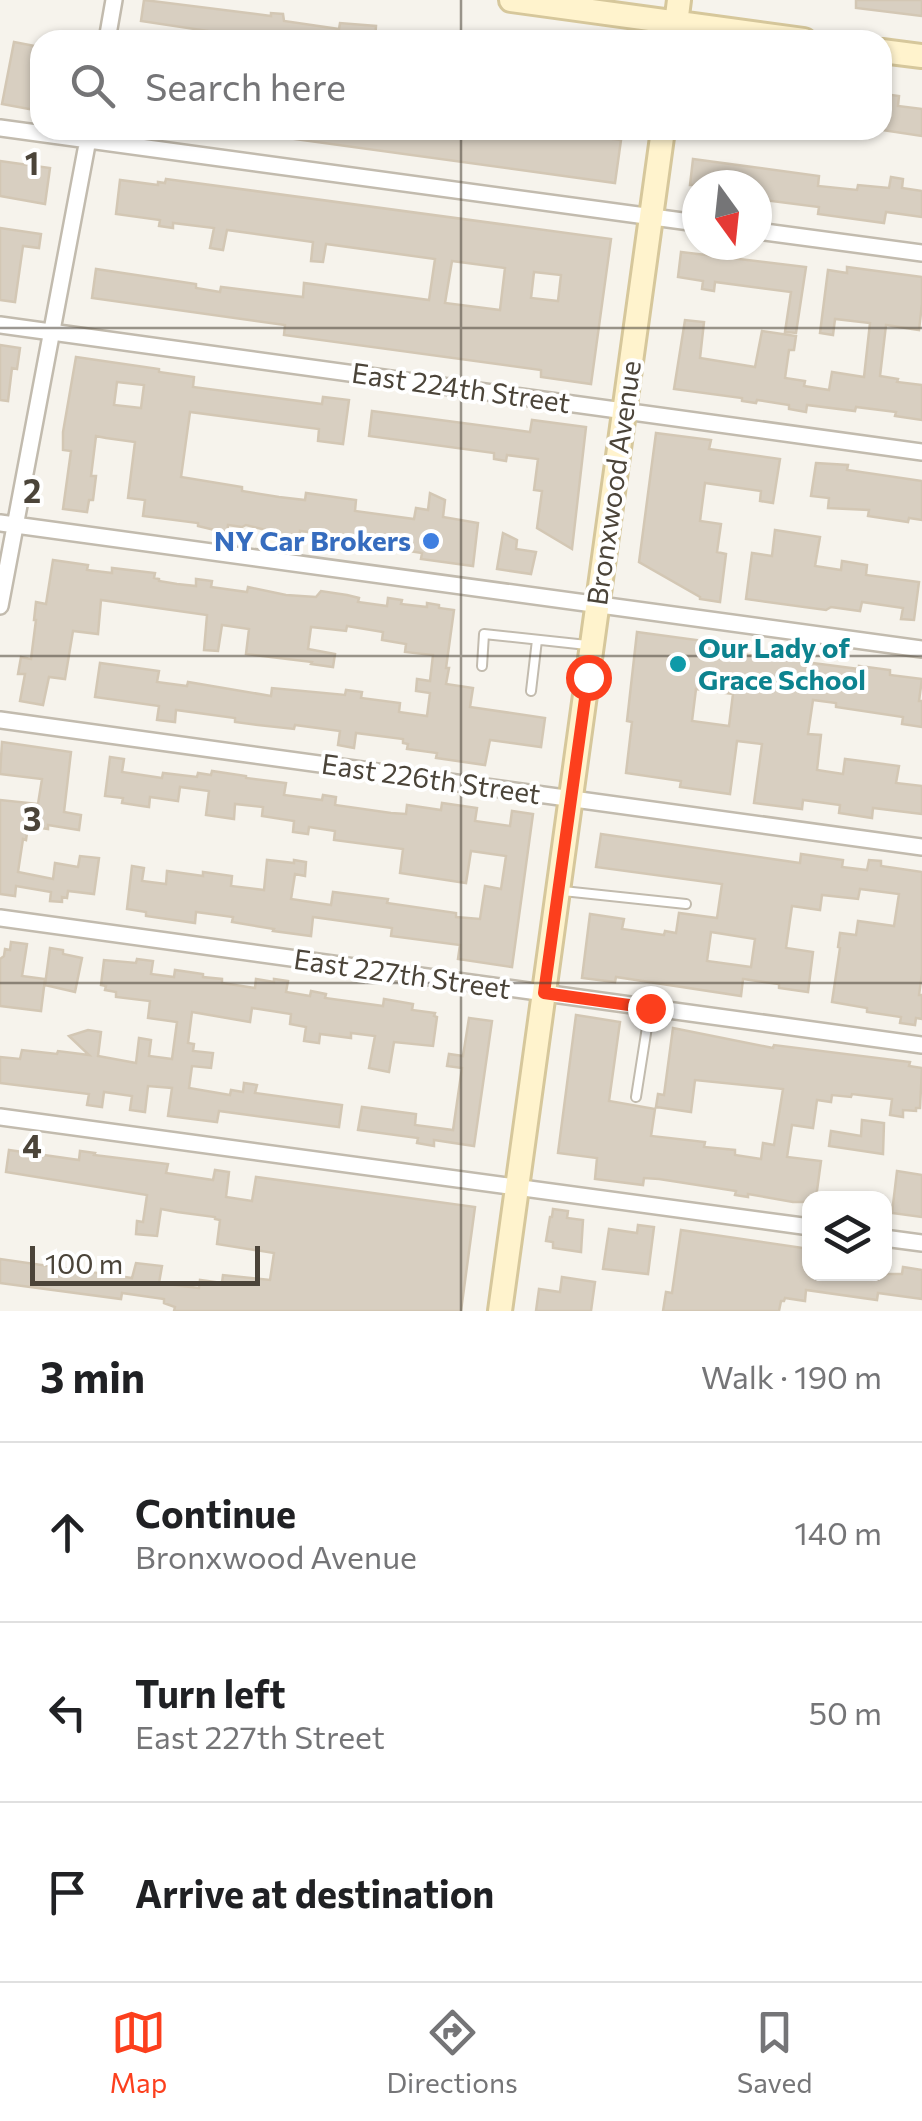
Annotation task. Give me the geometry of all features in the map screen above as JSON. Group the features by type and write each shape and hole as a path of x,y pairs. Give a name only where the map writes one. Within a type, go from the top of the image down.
{"street":[{"path":"109,30 114,0"},
{"path":"511,0 737,30"},
{"path":"892,52 922,56"},
{"path":"0,128 30,130"},
{"path":"0,606 8,524 52,332 88,140"},
{"path":"124,140 682,221"},
{"name":"Bronxwood Avenue","path":"500,1311 661,140"},
{"path":"772,233 922,253"},
{"name":"East 224th Street","path":"0,325 922,452"},
{"path":"8,524 922,649"},
{"name":"East 226th Street","path":"0,720 922,847"},
{"name":"East 227th Street","path":"0,918 922,1045"},
{"path":"0,1117 802,1227"},
{"path":"892,1239 922,1243"}],"lane":[{"path":"482,666 484,634 592,645"},
{"path":"531,691 537,640"},
{"path":"558,890 686,904"},
{"path":"636,1097 650,1008"}],"building":[{"path":"144,0 271,16 283,14 284,21 339,29 340,23 376,26 376,30 201,30 141,21"},
{"path":"856,0 922,0 922,16 856,8"},
{"path":"14,42 30,45 30,109 2,104"},
{"path":"892,95 899,96 898,106 922,109 922,136 892,132"},
{"path":"302,140 621,140 615,183"},
{"path":"693,159 819,176 818,186 857,190 858,185 889,188 891,177 903,179 902,188 922,191 922,217 886,212 884,223 818,214 819,207 772,201 772,170 692,170"},
{"path":"0,161 50,168 45,204 0,196"},
{"path":"166,179 611,239 591,384 541,377 541,370 284,335 285,325 92,298 96,269 196,284 196,288 220,292 221,287 303,297 304,283 429,300 435,259 326,244 323,262 311,261 313,242 227,230 223,250 210,248 214,228 173,223 173,228 159,226 160,220 116,214 120,180 165,183","holes":["452,261 505,268 500,310 445,303","534,272 561,275 558,301 531,298"]},
{"path":"0,228 41,234 39,248 23,246 15,302 0,300"},
{"path":"681,252 682,260 748,260 806,267 796,333 785,332 791,292 715,282 714,291 702,289 703,281 678,277"},
{"path":"847,267 922,277 919,330 886,325 880,376 922,385 922,420 856,407 855,411 807,405 806,412 789,409 789,405 674,389 685,320 704,322 700,358 755,367 762,331 796,336 794,350 789,350 785,378 829,390 832,372 864,377 870,323 835,319 833,335 820,333 828,270 847,273"},
{"path":"0,345 20,348 17,369 12,368 8,401 0,400"},
{"path":"76,357 194,377 193,387 322,404 323,397 349,400 343,444 318,441 319,429 190,412 181,477 279,497 305,500 306,493 356,500 355,511 414,519 416,508 428,510 430,493 445,500 443,517 478,523 473,566 421,559 422,553 409,551 410,544 300,531 299,542 282,540 282,534 246,525 228,525 227,533 198,523 143,516 145,500 128,498 135,442 96,436 91,476 96,476 93,500 89,500 87,512 63,509 71,451 63,450","holes":["117,382 144,385 141,408 114,405"]},
{"path":"372,411 530,432 532,420 586,427 572,549 537,528 542,491 534,490 538,459 507,455 506,461 494,459 494,453 369,436"},
{"path":"656,433 711,440 709,449 780,459 773,503 760,501 761,491 705,483 700,521 721,524 717,552 726,554 720,602 700,599 639,562"},
{"path":"816,463 848,465 847,470 922,481 922,520 909,518 908,522 868,516 869,510 828,508 829,498 811,496"},
{"path":"775,530 820,537 815,566 841,570 842,561 867,565 866,575 919,582 914,620 901,619 903,608 862,602 860,611 746,599 752,553 772,556"},
{"path":"503,533 517,540 516,549 536,552 531,574 497,569"},
{"path":"53,560 88,565 87,570 112,573 112,568 155,573 154,578 159,581 177,584 196,586 196,579 212,581 211,587 247,592 248,587 316,597 321,591 359,598 358,602 387,606 388,598 402,600 401,604 427,607 427,603 454,610 446,684 473,688 470,707 545,718 541,747 490,740 485,765 407,749 403,739 356,733 354,748 338,745 340,731 258,725 176,710 175,722 157,720 159,706 95,697 100,663 159,671 157,682 187,686 188,682 271,696 272,688 345,695 346,690 362,692 361,698 400,703 399,712 427,716 430,693 416,691 417,679 430,681 433,655 405,652 406,644 382,640 383,632 347,626 346,631 311,627 308,649 335,654 333,667 246,654 249,629 222,625 218,651 204,650 207,615 101,600 98,634 73,631 65,679 49,677 43,705 20,701 25,674 18,674 21,657 31,659 36,602 46,604"},
{"path":"637,632 726,644 725,652 806,657 805,662 890,670 890,675 922,679 922,727 902,724 903,717 813,700 808,734 821,735 817,770 843,774 845,759 899,766 896,783 922,786 922,814 873,808 872,818 839,813 840,805 803,800 802,809 754,803 762,744 737,741 730,794 680,787 681,781 626,773 632,722 627,721","holes":["696,689 733,694 729,726 692,721"]},
{"path":"2,742 71,752 64,812 81,815 79,830 28,826 18,872 53,879 55,863 78,867 80,856 99,858 94,894 68,891 62,902 50,901 51,892 16,886 15,896 0,894 0,800 38,804 42,779 0,774"},
{"path":"110,757 124,759 122,772 162,778 163,773 197,777 198,773 211,775 212,771 246,776 286,783 284,795 322,800 323,795 336,797 335,805 391,813 406,814 407,805 441,810 442,803 477,808 475,821 510,826 512,811 533,814 512,967 458,959 460,945 391,936 392,928 313,917 311,936 232,922 233,917 196,912 195,923 146,916 146,912 127,909 132,866 144,868 142,881 166,884 167,871 203,876 203,872 232,876 231,886 264,890 267,860 294,860 306,862 305,876 295,874 291,899 331,905 333,892 388,899 387,903 480,919 485,886 501,889 506,856 471,851 466,883 400,873 403,849 334,840 335,831 309,827 308,834 293,832 294,821 262,816 263,807 235,804 234,819 206,815 209,791 180,787 178,801 150,797 149,807 122,803 123,798 105,796"},
{"path":"601,834 800,863 801,854 843,860 842,867 867,870 869,860 881,861 881,866 922,872 922,1019 916,1018 915,1025 900,1023 901,1017 832,1002 840,933 856,935 858,921 894,926 899,894 860,889 858,899 822,895 820,910 792,906 786,948 813,952 808,992 743,979 741,996 616,977 615,982 582,978 590,914 624,919 622,929 676,933 679,913 717,918 722,884 596,867","holes":["711,932 755,939 751,967 707,961"]},
{"path":"11,942 27,944 22,976 45,979 41,1011 0,1006 0,959 5,949 10,950"},
{"path":"50,948 82,958 75,992 45,985"},
{"path":"137,959 153,961 151,974 174,977 175,970 255,988 256,979 274,979 288,981 286,992 310,996 311,991 326,994 325,998 383,1006 384,999 413,1004 412,1010 435,1013 437,1017 433,1046 394,1042 389,1072 369,1068 375,1036 320,1034 319,1043 304,1041 306,1027 290,1024 291,1014 252,1008 250,1022 192,1012 188,1043 194,1044 193,1051 213,1053 211,1068 192,1066 189,1088 230,1095 231,1090 243,1092 244,1083 257,1085 255,1093 342,1105 339,1127 219,1111 217,1122 168,1116 172,1088 148,1086 145,1112 130,1110 132,1096 104,1092 102,1107 87,1105 89,1094 0,1083 0,1057 20,1059 22,1050 89,1055 69,1036 88,1030 101,1032 98,1056 136,1063 139,1038 151,1040 149,1056 172,1059 177,1022 148,1018 150,1001 116,997 116,992 101,985 104,960 136,963"},
{"path":"576,1015 620,1022 609,1101 655,1109 651,1136 705,1142 704,1147 735,1150 735,1155 761,1159 763,1143 774,1145 783,1089 695,1080 691,1112 656,1107 658,1094 664,1095 673,1028 773,1048 774,1045 910,1062 909,1066 922,1068 920,1108 903,1110 903,1117 890,1115 892,1099 832,1095 831,1102 817,1100 813,1128 792,1125 787,1157 821,1161 817,1191 802,1191 802,1202 735,1195 736,1191 659,1179 644,1178 643,1185 595,1179 597,1158 558,1153"},
{"path":"469,1018 492,1021 474,1146 434,1140 434,1146 417,1143 418,1138 358,1130 362,1107 416,1114 415,1125 453,1130 462,1068 447,1066 449,1054 463,1056"},
{"path":"862,1120 884,1123 883,1154 829,1146 831,1131 861,1136"},
{"path":"9,1150 79,1160 80,1151 95,1153 168,1164 166,1173 213,1180 215,1170 229,1172 226,1197 252,1201 256,1177 475,1207 461,1311 174,1311 175,1307 164,1303 164,1299 122,1293 121,1299 0,1283 0,1259 132,1278 136,1263 162,1266 159,1283 199,1288 200,1280 222,1283 223,1275 270,1280 274,1253 217,1244 220,1220 161,1209 157,1236 136,1234 137,1221 143,1222 147,1195 6,1172"},
{"path":"897,1171 922,1175 922,1217 892,1213"},
{"path":"553,1209 568,1211 567,1218 583,1220 581,1252 553,1248 553,1242 546,1241"},
{"path":"638,1225 654,1227 648,1274 603,1269 609,1229 637,1233"},
{"path":"681,1230 802,1248 802,1281 892,1281 892,1274 902,1274 903,1267 922,1270 922,1299 878,1293 877,1300 806,1290 805,1301 785,1298 779,1311 663,1311 666,1292 672,1293"},
{"path":"562,1277 595,1282 591,1311 536,1311 539,1289 560,1292"}],"place":[{"name":"NY Car Brokers","path":"431,541"},
{"name":"Our Lady of Grace School","path":"678,664"}],"route":[{"path":"588,677 544,993 650,1008"}]}
